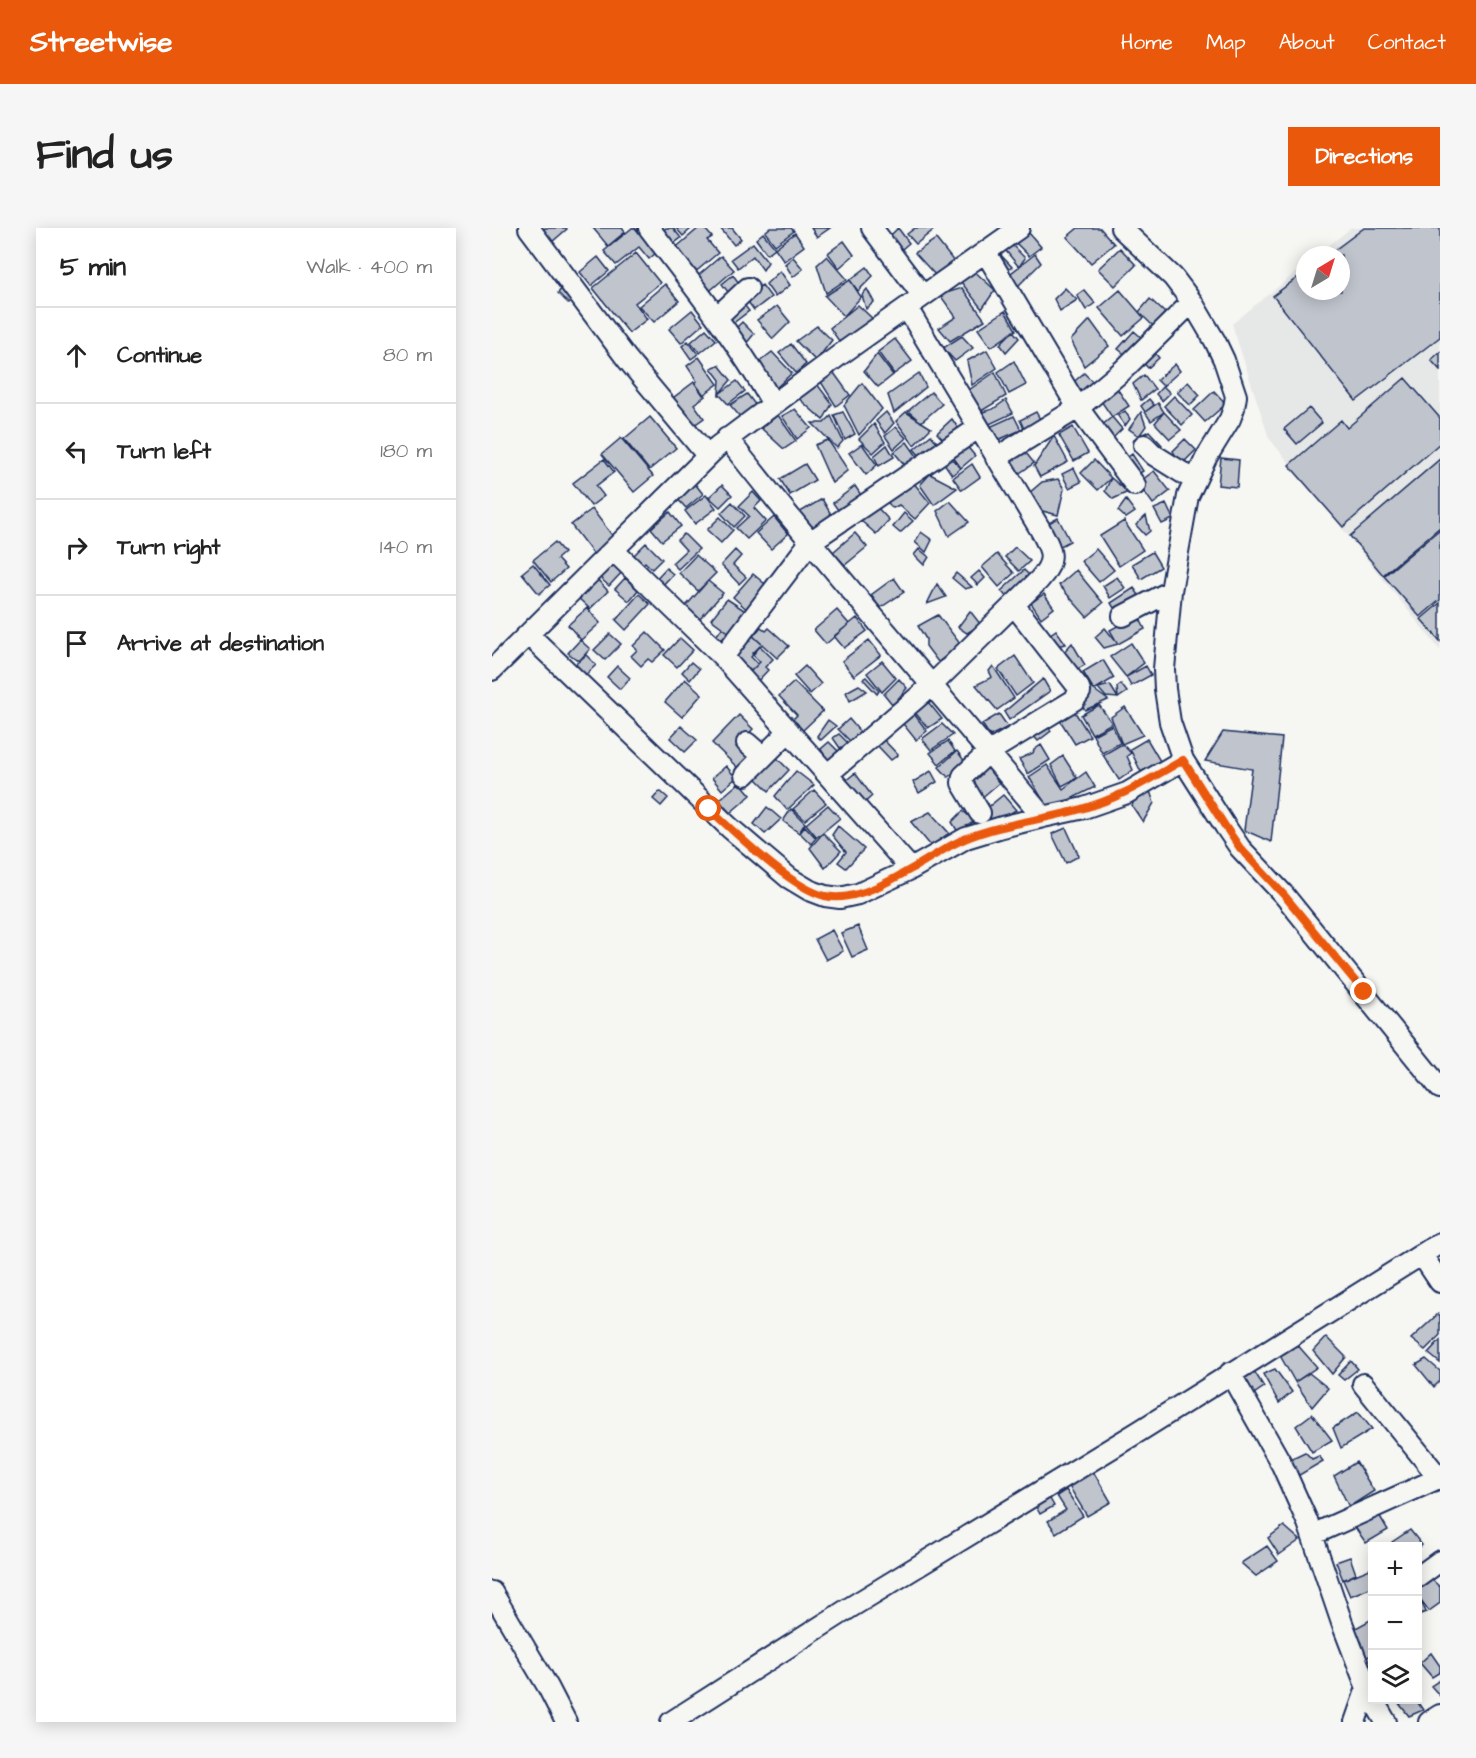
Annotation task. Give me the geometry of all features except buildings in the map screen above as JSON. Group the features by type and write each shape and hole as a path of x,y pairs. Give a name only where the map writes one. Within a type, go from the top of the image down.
{"street":[{"path":"649,228 751,365 773,404"},
{"path":"872,228 923,296"},
{"path":"492,670 707,455 727,438 907,308 992,240 1019,228"},
{"path":"1121,228 1173,277 1192,302 1224,360 1236,396 1230,419 1206,458 1188,496 1171,591 1164,669 1170,722 1183,760 1240,848 1321,939 1440,1088"},
{"path":"530,229 627,359 707,455"},
{"path":"992,240 1078,408 1135,485"},
{"path":"717,317 747,288"},
{"path":"996,458 1078,408 1122,370 1192,302"},
{"path":"828,774 932,685 1014,605 1047,571 1052,562 1050,550 1043,535 907,308"},
{"path":"723,657 810,542 978,428"},
{"path":"727,438 810,542 1043,817"},
{"path":"1144,446 1194,480"},
{"path":"613,550 723,657 911,869"},
{"path":"1123,616 1171,591"},
{"path":"980,813 961,780 963,776 989,752 1074,700 1080,692 1014,605"},
{"path":"529,634 709,809 789,878 825,896 840,898 858,894 911,869 966,838 1002,826 1084,808 1126,793 1183,760"},
{"path":"745,775 789,731"},
{"path":"747,743 763,757"},
{"path":"671,1722 851,1607 1138,1432 1440,1243"},
{"path":"1422,1254 1440,1282"},
{"path":"1230,1373 1282,1465 1312,1535 1368,1687"},
{"path":"1312,1535 1439,1479 1363,1384"},
{"path":"1422,1574 1440,1561"},
{"path":"492,1592 566,1722"},
{"path":"1355,1722 1368,1700"},
{"path":"1376,1704 1386,1722"},
{"path":"1429,1722 1440,1715"}],"shaded area":[{"path":"1351,228 1440,228 1440,650 1269,438 1232,324 1296,272 1296,300 1350,300 1350,246 1328,246"}],"route":[{"path":"709,809 789,878 809,890 825,896 840,898 881,885 951,845 981,832 1072,812 1104,802 1126,793 1183,760 1240,848 1284,895 1364,992"}]}
